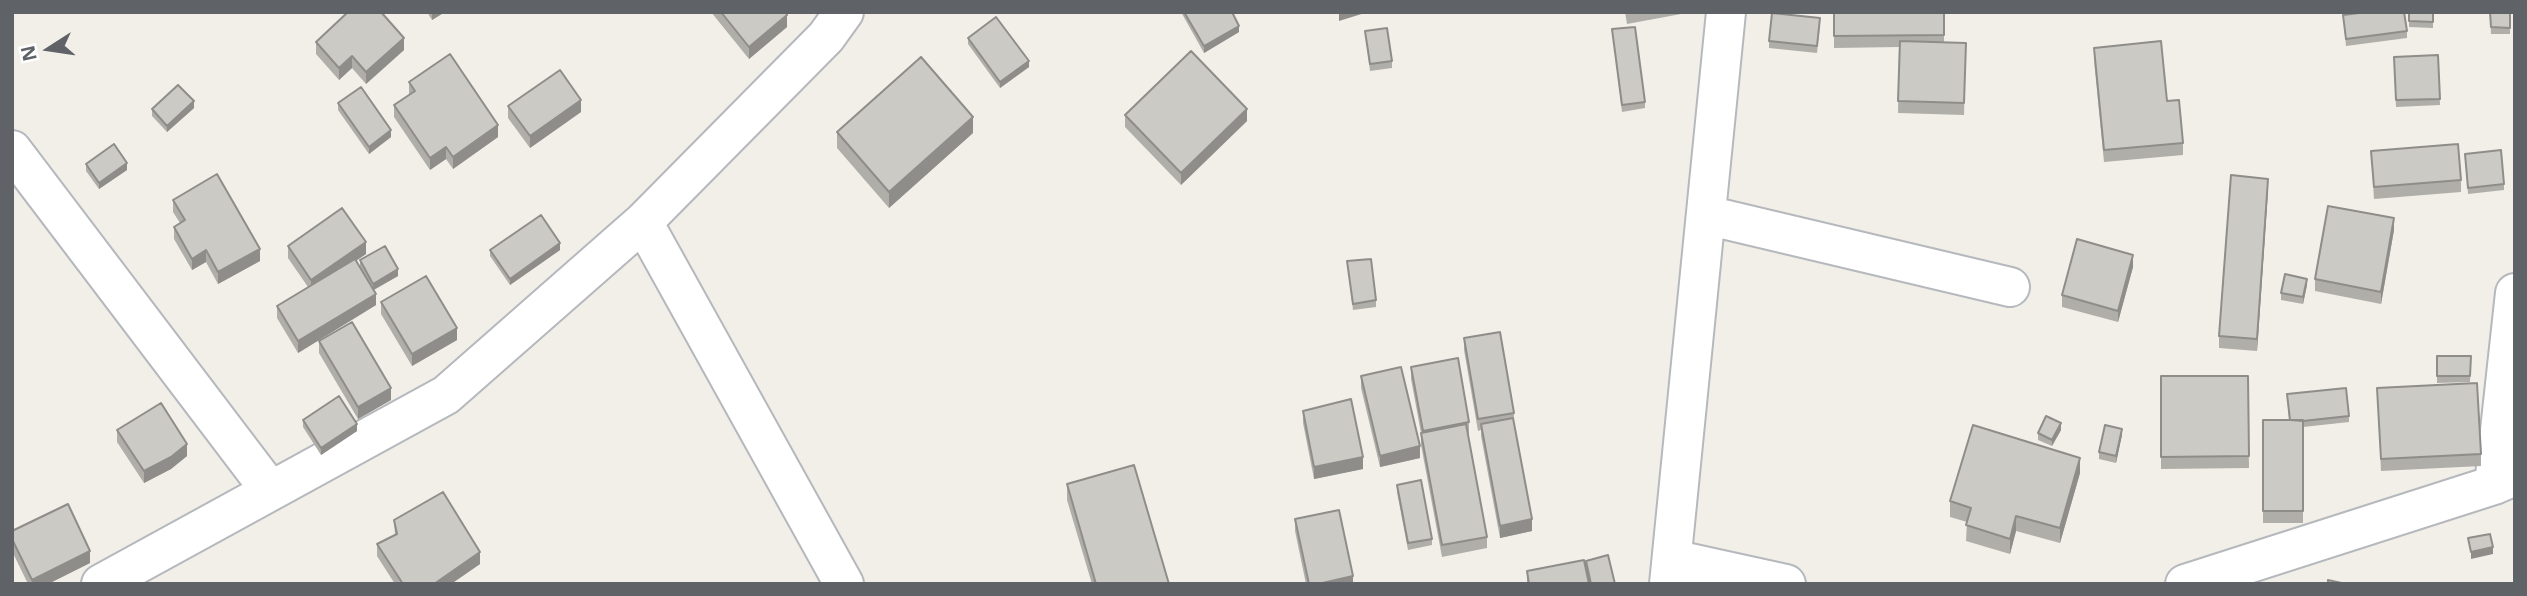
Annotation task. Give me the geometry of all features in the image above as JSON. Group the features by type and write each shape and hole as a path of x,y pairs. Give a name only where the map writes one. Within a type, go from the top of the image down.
{"street":[{"path":"101,584 446,395 643,222 826,37 844,12"},
{"path":"1726,12 1671,571 1786,584"},
{"path":"12,150 270,490"},
{"path":"1706,215 2010,287"},
{"path":"643,222 844,584"},
{"path":"2185,584 2505,481 2515,293"}],"building":[{"path":"348,12 381,12 404,38 366,72 352,56 339,68 316,42"},
{"path":"721,12 786,12 787,15 749,47"},
{"path":"1184,12 1232,12 1239,26 1204,46"},
{"path":"1834,12 1944,12 1944,35 1834,36"},
{"path":"2404,12 2407,31 2346,39 2343,15"},
{"path":"2409,12 2433,12 2433,22 2409,21"},
{"path":"2490,12 2510,12 2510,28 2491,27"},
{"path":"1772,13 1820,18 1817,46 1769,41"},
{"path":"996,17 1029,61 1000,82 968,38"},
{"path":"1635,27 1645,102 1622,105 1612,29"},
{"path":"1387,28 1392,61 1370,64 1365,31"},
{"path":"1900,41 1966,43 1964,103 1898,101"},
{"path":"2161,41 2167,101 2179,100 2183,143 2104,150 2094,48"},
{"path":"1191,51 1247,109 1181,173 1125,115"},
{"path":"450,54 498,125 453,157 446,147 430,158 394,105 415,91 409,82"},
{"path":"2438,55 2440,99 2396,100 2394,57"},
{"path":"921,57 973,117 889,192 837,132"},
{"path":"560,70 581,100 530,136 508,106"},
{"path":"178,85 194,101 167,126 152,109"},
{"path":"361,87 391,130 369,147 338,103"},
{"path":"114,144 127,163 99,183 86,164"},
{"path":"2458,144 2461,180 2374,187 2371,151"},
{"path":"2501,150 2504,184 2468,188 2465,154"},
{"path":"217,174 260,249 218,272 206,250 192,259 174,227 185,220 173,200"},
{"path":"2231,175 2268,179 2257,339 2219,336"},
{"path":"2328,206 2394,218 2381,292 2315,279"},
{"path":"342,208 366,242 311,280 288,246"},
{"path":"541,215 560,243 510,279 490,250"},
{"path":"2077,239 2133,255 2118,311 2062,295"},
{"path":"385,246 398,269 373,284 360,260"},
{"path":"355,259 376,294 298,341 277,306"},
{"path":"1371,259 1376,300 1353,304 1347,261"},
{"path":"2285,274 2307,279 2303,297 2281,293"},
{"path":"426,276 457,328 412,354 381,302"},
{"path":"352,322 391,388 358,407 319,341"},
{"path":"1500,332 1514,413 1478,419 1464,338"},
{"path":"2437,356 2471,356 2470,376 2437,376"},
{"path":"1458,358 1469,422 1423,431 1411,367"},
{"path":"1401,367 1420,446 1380,456 1361,376"},
{"path":"2161,376 2248,376 2249,456 2161,457"},
{"path":"2477,383 2481,454 2381,459 2377,388"},
{"path":"2346,388 2349,416 2290,420 2287,394"},
{"path":"339,396 357,424 321,448 303,420"},
{"path":"1351,399 1363,457 1314,467 1303,411"},
{"path":"161,403 187,444 171,457 144,471 117,430"},
{"path":"2046,416 2061,423 2052,440 2038,433"},
{"path":"1513,418 1532,519 1500,526 1481,424"},
{"path":"2263,420 2303,420 2303,511 2263,511"},
{"path":"1466,424 1487,537 1442,545 1421,433"},
{"path":"1973,425 2080,458 2060,528 2016,516 2010,539 1966,525 1971,508 1950,501"},
{"path":"2105,425 2122,429 2116,456 2099,452"},
{"path":"1134,465 1169,584 1096,584 1067,484"},
{"path":"1421,480 1432,539 1408,543 1397,485"},
{"path":"443,492 480,552 434,584 403,584 377,544 397,534 394,520"},
{"path":"68,504 90,551 32,580 12,539 12,531"},
{"path":"1339,510 1353,576 1309,584 1295,519"},
{"path":"2490,534 2493,547 2471,552 2468,538"},
{"path":"1608,555 1615,584 1591,584 1586,561"},
{"path":"1584,560 1589,584 1529,584 1527,571"},
{"path":"2328,580 2346,584 2328,584"}]}
